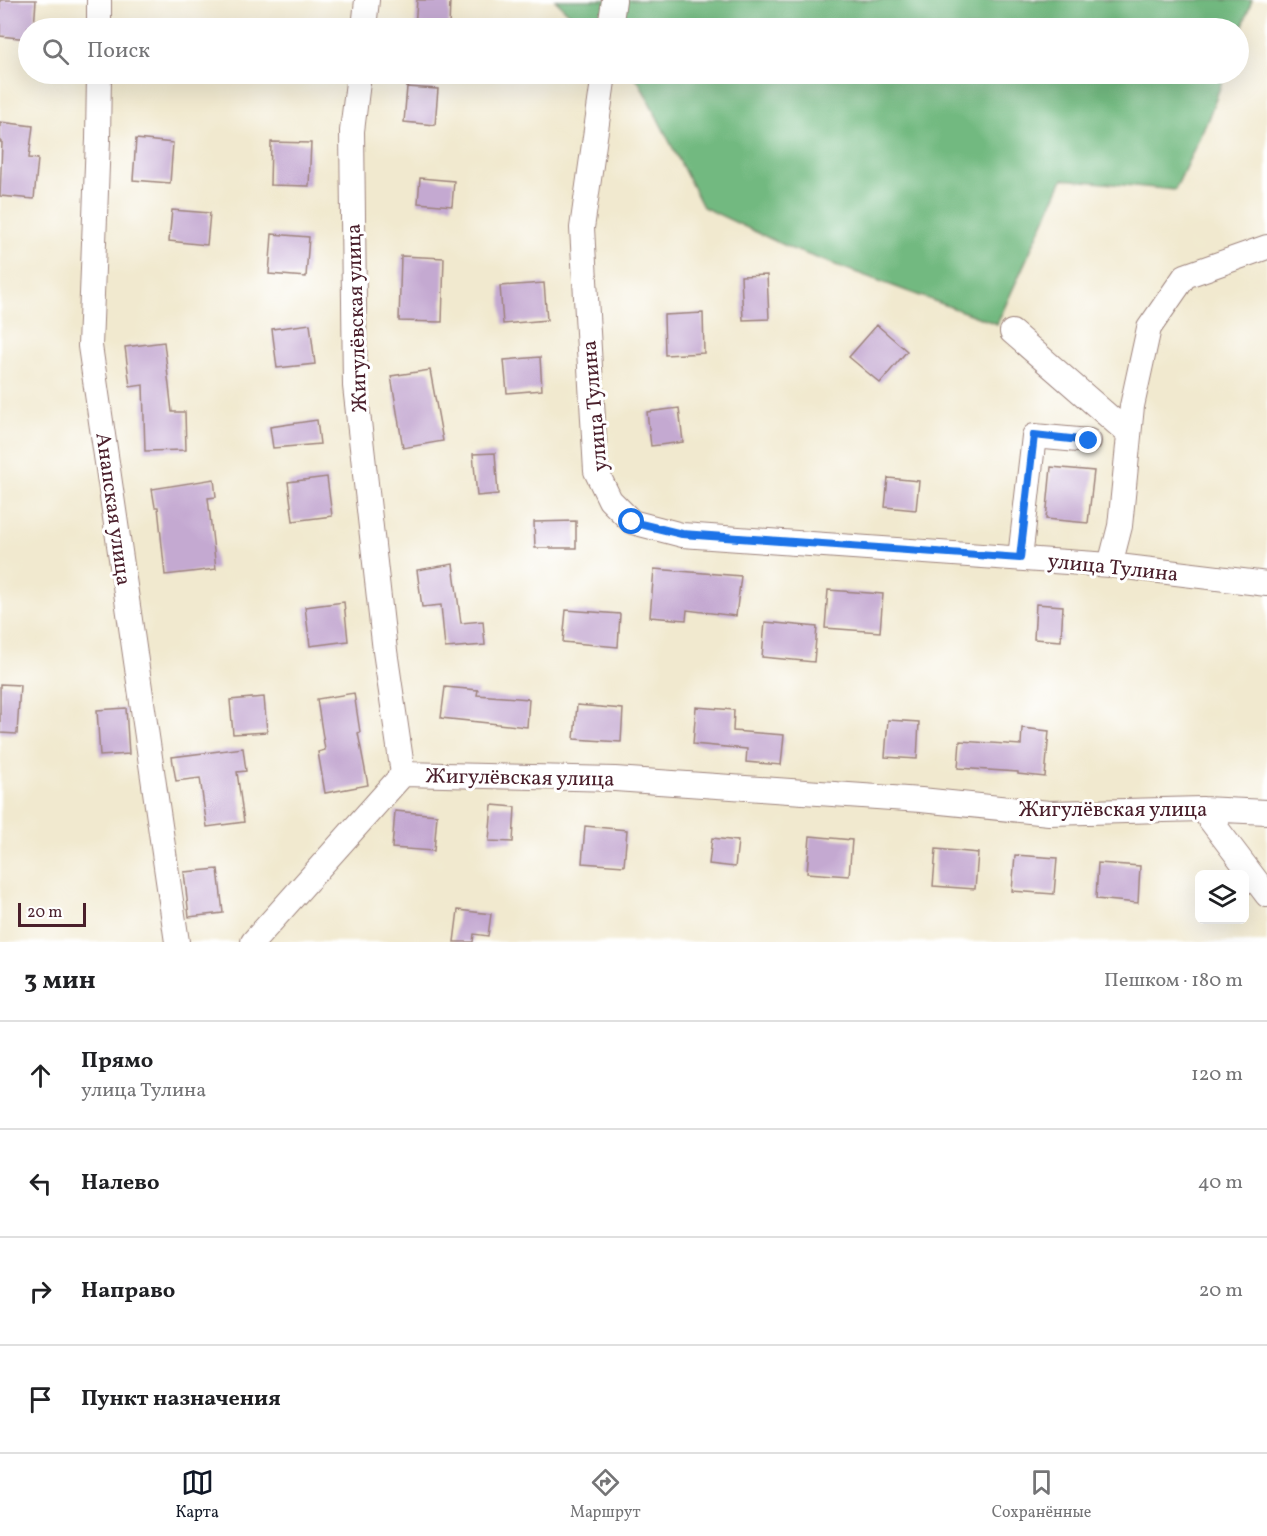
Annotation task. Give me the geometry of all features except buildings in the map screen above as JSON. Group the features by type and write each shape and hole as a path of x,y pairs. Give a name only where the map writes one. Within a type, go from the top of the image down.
{"street":[{"path":"99,0 99,18"},
{"path":"365,18 367,0"},
{"path":"611,18 614,0"},
{"name":"Анапская улица","path":"99,84 90,346 177,942"},
{"name":"Жигулёвская улица","path":"358,84 352,131 355,386 385,651 403,774 615,779 921,800 1049,813 1202,809 1267,812"},
{"name":"улица Тулина","path":"603,84 582,228 596,471 610,500 632,522 682,534 1110,565 1267,584"},
{"path":"1110,565 1120,526 1132,406 1149,328 1185,276 1267,247"},
{"path":"1012,332 1129,434"},
{"path":"1020,558 1034,435 1089,441"},
{"path":"253,942 403,774"},
{"path":"1202,809 1267,896"}],"green space":[{"path":"555,0 1252,0 1246,18 574,18"},
{"path":"640,84 1221,84 1208,119 1175,190 1063,179 997,324 792,249 703,207"}],"route":[{"path":"632,522 682,534 1020,558 1034,435 1089,441"}]}
